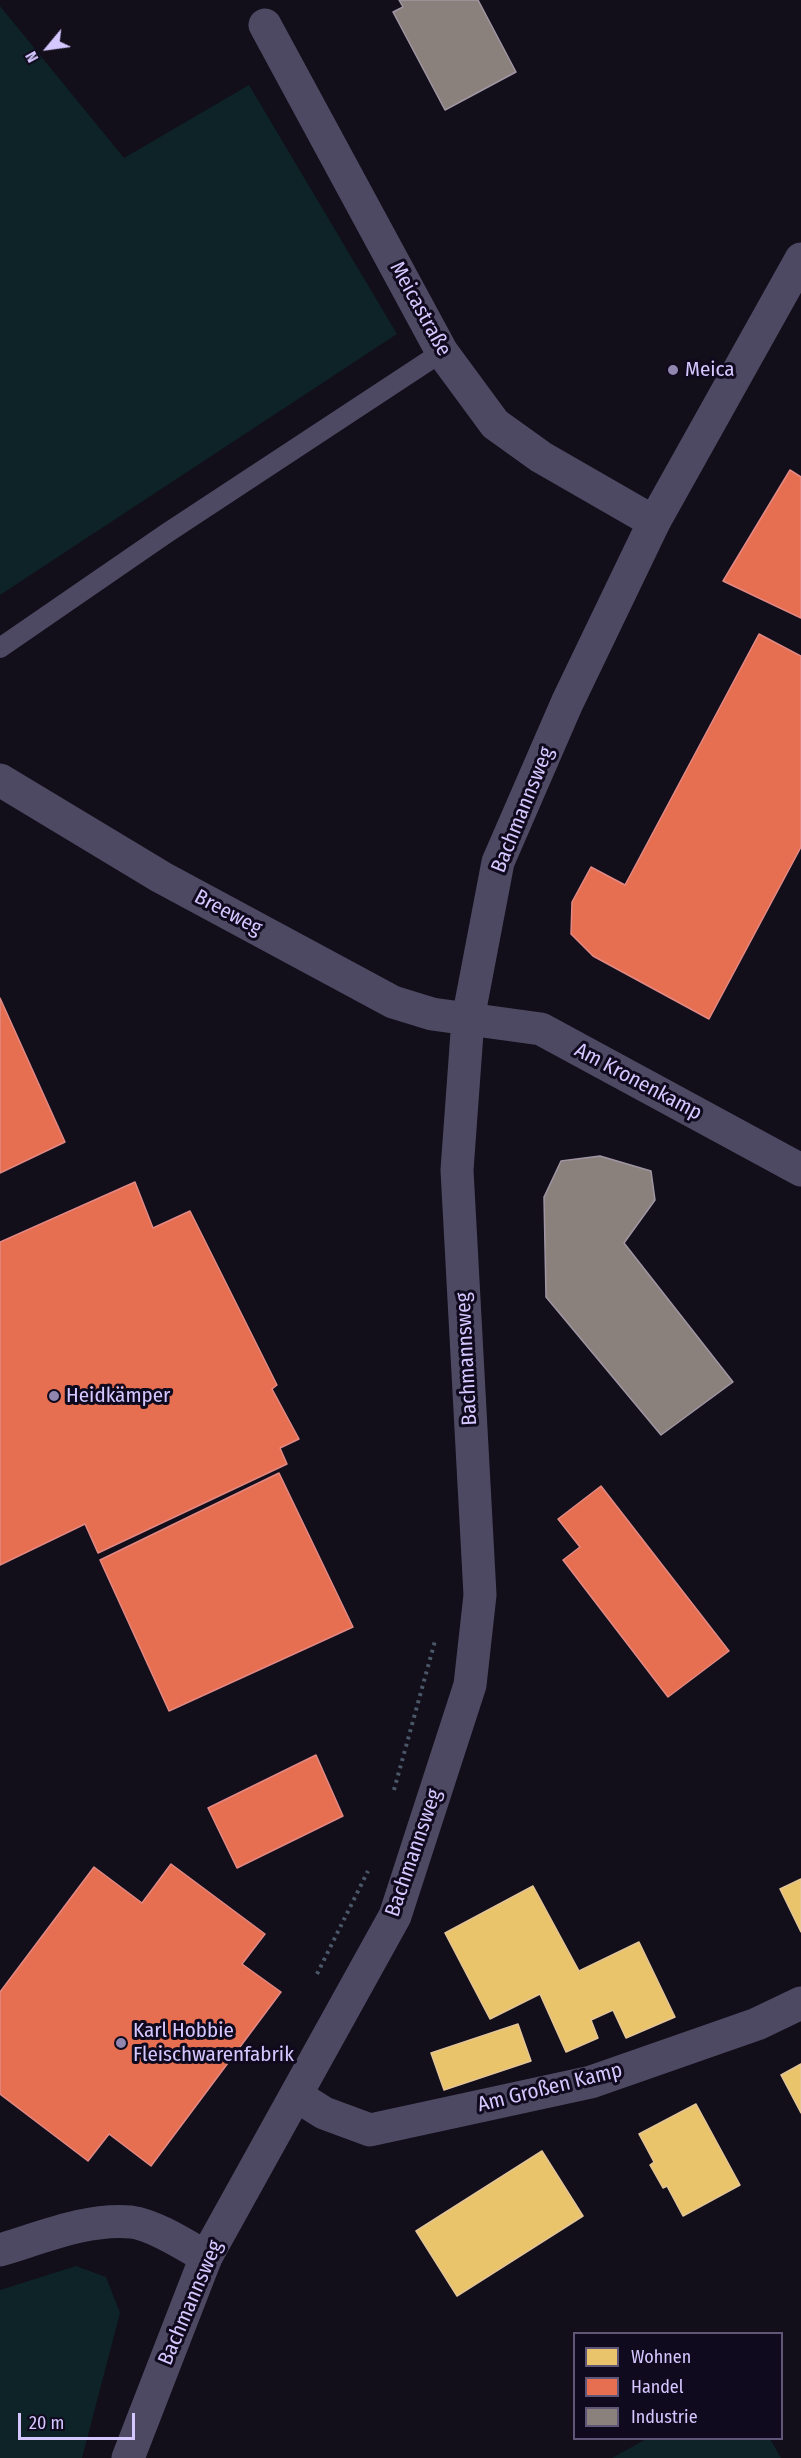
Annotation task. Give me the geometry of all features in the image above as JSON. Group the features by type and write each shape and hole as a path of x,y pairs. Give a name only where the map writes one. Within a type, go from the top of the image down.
{"street":[{"name":"Meicastraße","path":"265,25 442,352 495,424 541,457 654,522"},
{"name":"Bachmannsweg","path":"128,2458 206,2257 395,1916 470,1685 480,1595 457,1170 468,1019 498,862 567,703 654,522 801,259"},
{"name":"Breeweg","path":"0,780 161,877 393,1002 432,1014 468,1019"},
{"name":"Am Kronenkamp","path":"468,1019 541,1029 801,1170"},
{"name":"Am Großen Kamp","path":"297,2096 324,2113 370,2130 591,2082 757,2024 801,2004"},
{"path":"0,2250 91,2224 132,2222 175,2239 206,2257"}],"lane":[{"path":"0,648 167,533 442,352"}],"green space":[{"path":"0,6 124,158 249,85 397,334 0,595"},
{"path":"76,2266 106,2277 120,2313 82,2458 0,2458 0,2290"},
{"path":"644,2440 771,2440 781,2458 612,2458"}],"building: Wohnen":[{"path":"801,1879 801,1932 780,1889"},
{"path":"533,1886 579,1971 639,1942 675,2017 626,2038 613,2010 591,2020 598,2038 566,2052 540,1994 490,2019 445,1933"},
{"path":"518,2024 531,2061 444,2090 431,2053"},
{"path":"801,2064 801,2113 781,2075"},
{"path":"696,2104 740,2185 683,2216 667,2186 663,2188 650,2165 654,2162 639,2134"},
{"path":"542,2151 583,2216 457,2296 416,2231"}],"building: Handel":[{"path":"790,470 801,477 801,618 723,581"},
{"path":"759,634 801,656 801,847 709,1019 593,956 571,934 572,902 591,867 625,885"},
{"path":"0,998 65,1142 0,1173"},
{"path":"135,1182 153,1228 190,1211 277,1385 272,1389 299,1439 280,1448 287,1464 98,1553 85,1524 0,1565 0,1242"},
{"path":"279,1473 353,1627 169,1711 100,1560"},
{"path":"601,1486 729,1651 668,1697 563,1560 580,1547 558,1519"},
{"path":"316,1755 343,1816 237,1868 208,1808"},
{"name":"Karl Hobbie Fleischwarenfabrik","path":"171,1864 265,1934 242,1964 281,1992 151,2166 109,2134 88,2161 0,2094 0,1992 94,1867 142,1903"}],"building: Industrie":[{"path":"399,0 478,0 516,72 445,110 393,12 403,7"},
{"path":"600,1156 651,1171 655,1200 624,1243 733,1382 661,1435 546,1297 544,1197 561,1161"}],"place":[{"name":"Meica","path":"673,370"},
{"name":"Heidkämper","path":"54,1396"},
{"name":"Karl Hobbie Fleischwarenfabrik","path":"121,2043"}]}
